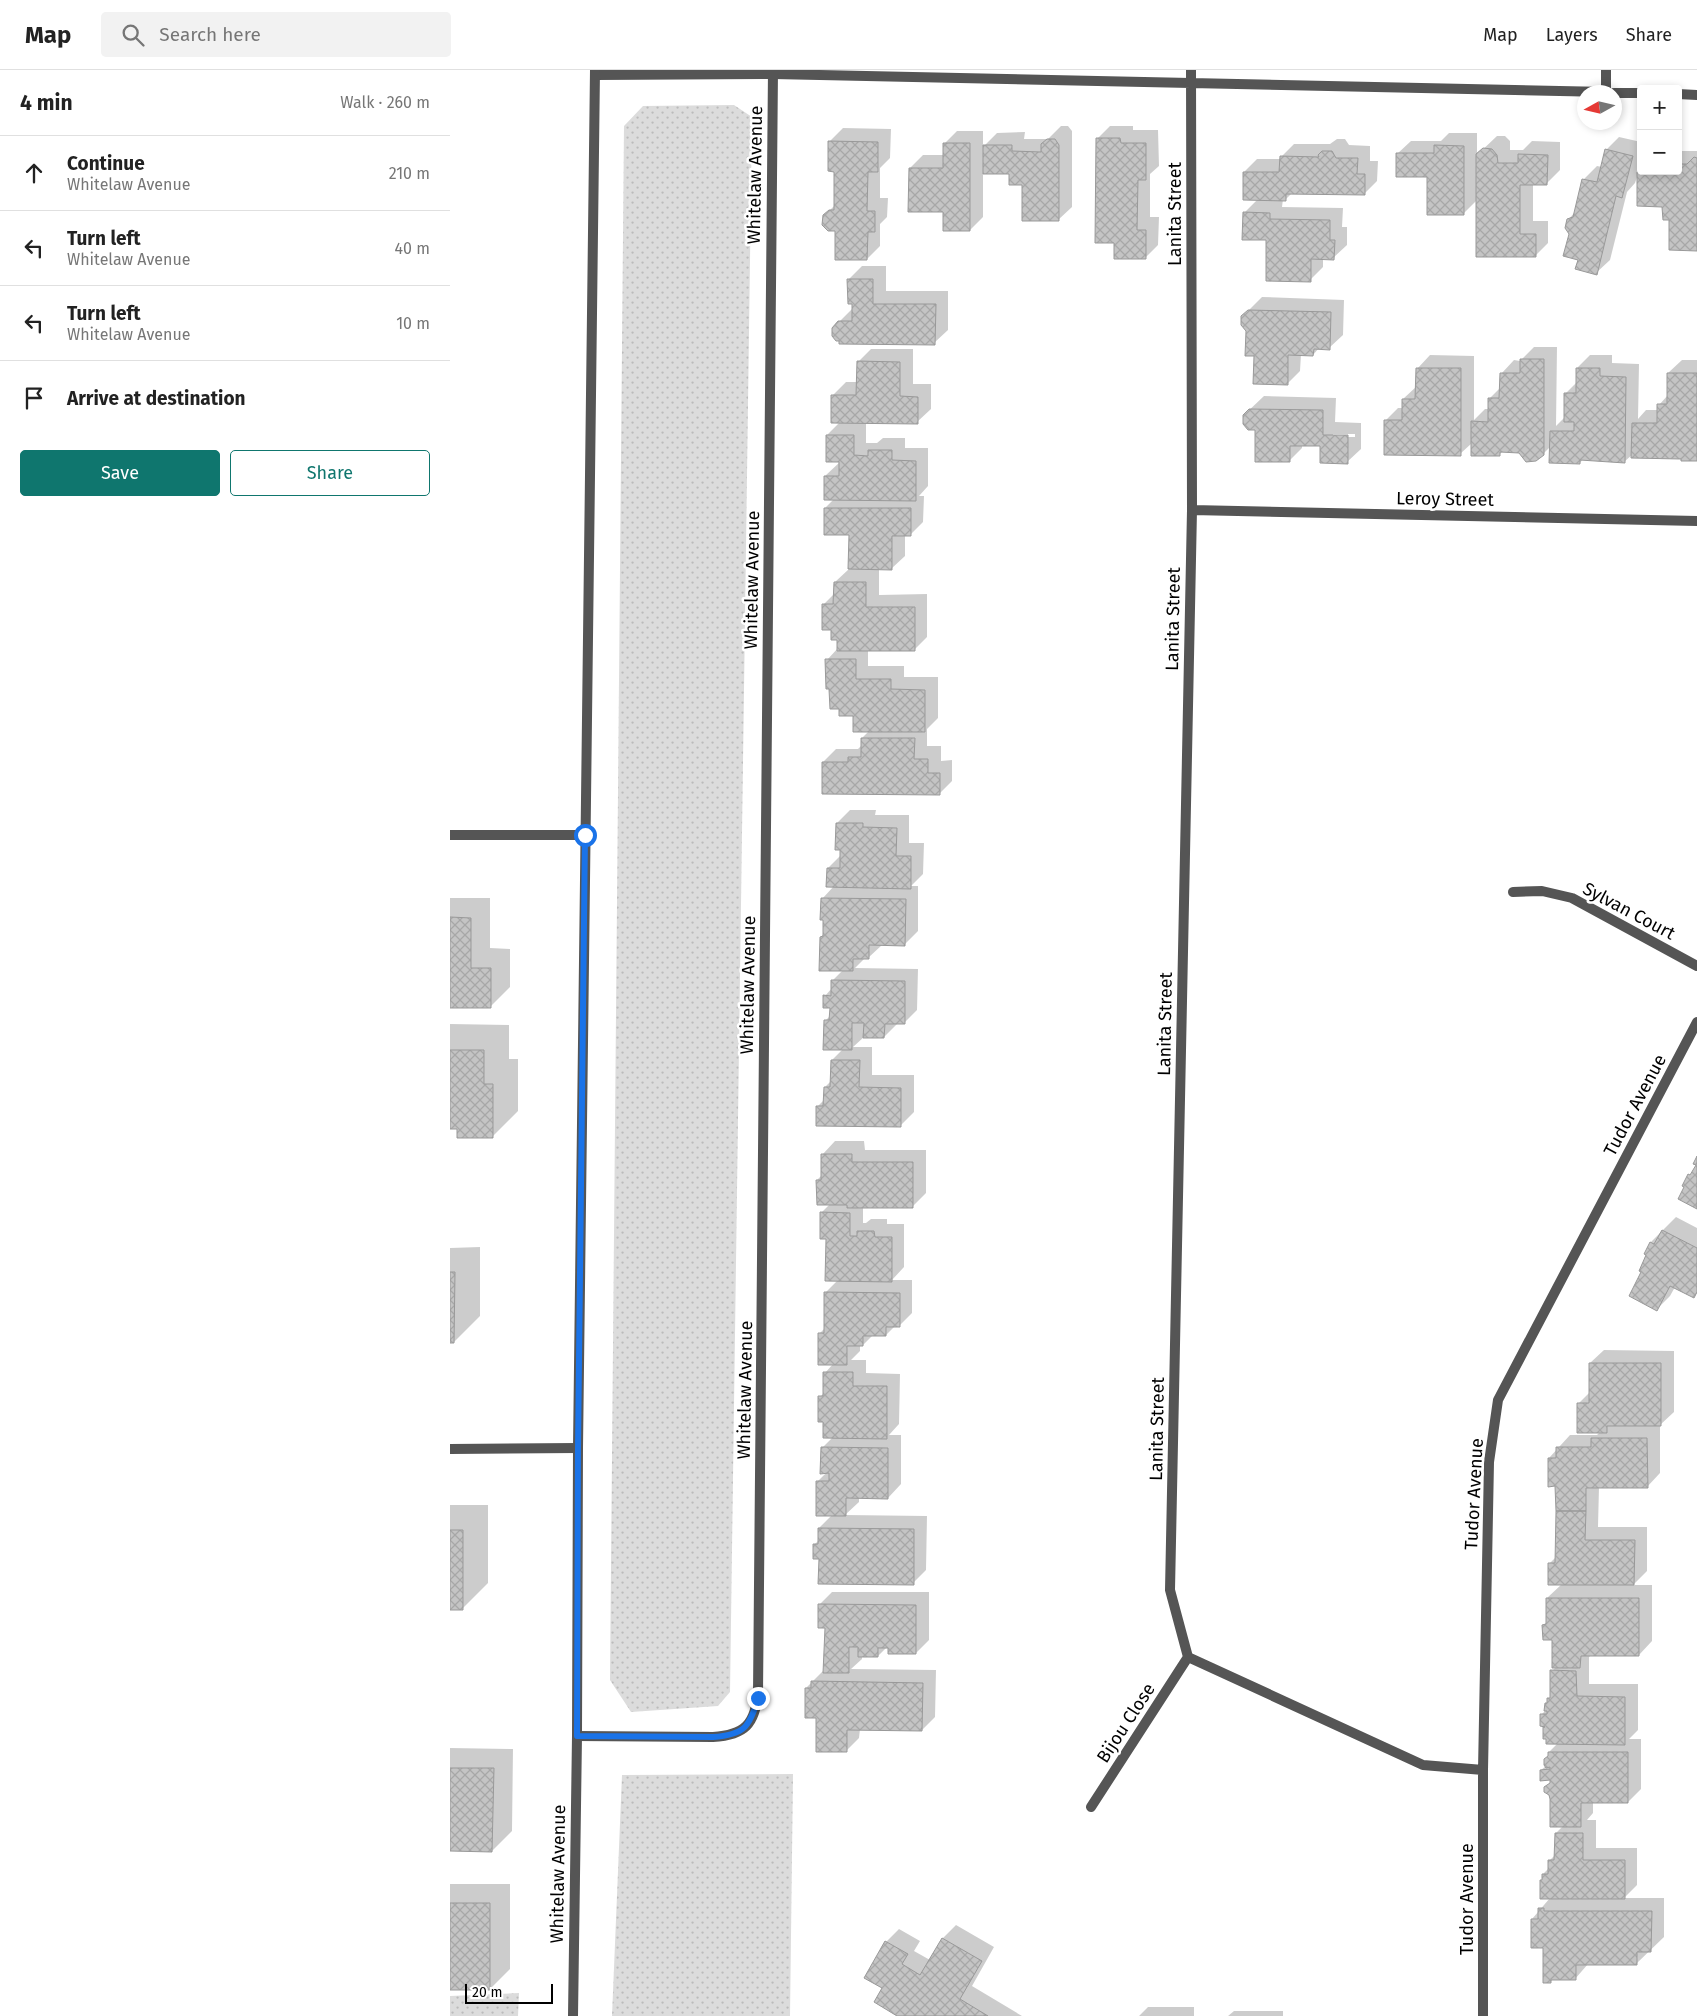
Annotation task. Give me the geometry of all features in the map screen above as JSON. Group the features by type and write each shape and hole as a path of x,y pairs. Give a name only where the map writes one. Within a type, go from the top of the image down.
{"street":[{"name":"Lanita Street","path":"1188,1657 1170,1590 1192,510 1192,70"},
{"path":"1606,70 1606,85"},
{"path":"595,72 773,72 1191,84 1577,91"},
{"name":"Whitelaw Avenue","path":"572,2015 577,1736 578,1448 595,72"},
{"name":"Whitelaw Avenue","path":"577,1736 713,1737 731,1735 741,1731 749,1723 758,1698 773,72"},
{"path":"1622,93 1637,93"},
{"path":"1682,94 1697,95"},
{"name":"Leroy Street","path":"1192,510 1697,521"},
{"path":"450,835 585,835"},
{"name":"Sylvan Court","path":"1513,892 1542,891 1572,898 1697,966"},
{"name":"Tudor Avenue","path":"1483,2016 1483,1770 1489,1462 1498,1400 1697,1022"},
{"path":"450,1449 578,1448"},
{"path":"1188,1657 1423,1765 1483,1770"},
{"name":"Bijou Close","path":"1091,1807 1188,1657"}],"shaded area":[{"path":"734,105 752,117 730,1692 718,1706 631,1712 610,1680 624,126 643,106"},
{"path":"793,1774 790,2016 612,2016 622,1775"},
{"path":"519,1993 518,2016 450,2016 450,1996"}],"building":[{"path":"1096,138 1120,138 1121,143 1146,143 1146,180 1138,180 1137,230 1146,230 1146,259 1114,259 1114,243 1095,243"},
{"path":"1047,139 1055,139 1059,145 1059,221 1022,221 1022,185 1009,185 1009,174 983,174 983,145 1012,145 1012,151 1041,152 1041,144"},
{"path":"828,141 878,142 878,172 868,172 867,211 875,211 875,232 868,232 867,260 835,260 835,231 828,231 822,225 823,215 829,210 834,210 834,172 828,171"},
{"path":"943,143 970,143 970,231 943,231 943,212 908,212 909,168 943,168"},
{"path":"1434,145 1464,146 1464,215 1427,215 1427,177 1396,177 1396,153 1434,153"},
{"path":"1483,148 1492,149 1497,155 1498,163 1518,163 1518,154 1548,155 1547,185 1520,185 1520,234 1536,234 1536,257 1476,257 1476,154"},
{"path":"1605,149 1633,156 1622,198 1616,196 1597,275 1575,269 1578,260 1563,256 1569,234 1565,228 1567,219 1573,217 1582,179 1597,182"},
{"path":"1322,151 1332,151 1336,158 1358,158 1357,174 1365,174 1365,195 1286,194 1286,201 1243,200 1243,172 1279,172 1280,156 1319,157 1318,155"},
{"path":"1694,157 1697,158 1697,251 1669,250 1669,220 1663,220 1662,207 1637,206 1637,175 1682,175 1682,164 1687,164"},
{"path":"1243,212 1270,213 1270,219 1330,220 1330,240 1335,240 1334,260 1311,259 1311,282 1266,281 1266,240 1242,240"},
{"path":"847,279 873,279 873,304 936,304 935,345 839,344 839,341 836,341 832,336 832,328 838,321 852,321 852,304 848,304"},
{"path":"1248,310 1331,312 1330,350 1314,349 1313,356 1288,355 1288,385 1253,384 1254,356 1245,356 1246,331 1241,325 1241,316"},
{"path":"1520,359 1544,359 1544,455 1536,461 1526,462 1519,453 1500,452 1500,456 1471,456 1471,421 1488,422 1488,398 1499,398 1500,373 1520,373"},
{"path":"857,361 900,362 900,396 918,397 918,424 831,423 831,395 856,395"},
{"path":"1416,368 1461,368 1461,456 1384,455 1384,420 1402,420 1402,399 1415,399"},
{"path":"1576,368 1600,368 1600,376 1626,377 1625,463 1580,460 1580,464 1549,463 1550,431 1574,431 1574,422 1564,422 1564,393 1576,393"},
{"path":"1667,373 1697,373 1697,461 1631,458 1632,423 1657,423 1657,404 1667,404"},
{"path":"1249,409 1323,410 1323,435 1348,435 1348,464 1320,463 1320,446 1290,446 1290,462 1255,462 1255,430 1248,430 1243,424 1243,415"},
{"path":"826,435 854,435 854,455 868,456 868,450 892,450 892,460 916,461 916,501 824,500 824,476 839,476 839,462 826,462"},
{"path":"824,508 911,508 911,536 892,536 892,570 848,569 849,535 824,535"},
{"path":"834,582 866,582 866,607 915,607 915,651 837,651 837,640 831,640 831,630 822,630 822,604 833,604"},
{"path":"825,659 856,659 856,679 891,679 891,689 925,690 925,732 853,732 853,716 839,716 839,709 830,709 829,689 826,689"},
{"path":"861,738 915,738 914,759 928,759 928,773 940,773 940,795 822,794 822,762 848,762 848,757 861,757"},
{"path":"836,823 863,823 863,827 897,828 896,856 911,856 911,889 826,887 827,868 840,868 840,850 835,850"},
{"path":"821,898 906,899 905,946 869,945 869,959 853,959 853,971 819,971 820,937 823,936 823,920 820,920"},
{"path":"450,917 471,918 471,968 491,968 491,1008 450,1008"},
{"path":"831,980 905,981 905,1024 885,1024 884,1038 863,1038 864,1023 852,1023 852,1050 823,1050 824,1020 829,1020 830,1008 823,1008 823,995 831,996"},
{"path":"450,1050 484,1050 484,1084 493,1084 493,1138 457,1138 457,1129 450,1129"},
{"path":"831,1060 860,1060 859,1087 901,1088 901,1127 816,1126 816,1106 823,1106 824,1087 830,1087"},
{"path":"821,1154 852,1154 852,1162 913,1162 913,1208 847,1208 847,1205 817,1205 816,1180 821,1180"},
{"path":"1697,1156 1697,1209 1678,1199 1688,1174 1690,1175 1696,1165 1693,1164"},
{"path":"820,1212 850,1213 850,1236 857,1236 857,1231 874,1231 875,1237 892,1237 892,1282 825,1281 826,1239 820,1239"},
{"path":"1662,1230 1697,1248 1697,1292 1694,1298 1670,1286 1657,1311 1629,1296 1641,1272 1639,1271 1646,1255 1644,1254 1650,1242 1654,1244"},
{"path":"450,1272 455,1272 454,1343 450,1343"},
{"path":"824,1292 900,1293 900,1327 886,1327 886,1336 863,1336 863,1346 847,1346 847,1365 818,1365 818,1333 824,1333"},
{"path":"1589,1363 1661,1363 1661,1426 1607,1426 1607,1433 1577,1433 1577,1403 1589,1403"},
{"path":"823,1372 853,1372 853,1386 887,1386 887,1439 823,1438 823,1422 818,1422 818,1396 823,1396"},
{"path":"1591,1438 1647,1438 1648,1488 1586,1488 1586,1511 1556,1511 1555,1486 1548,1487 1548,1458 1556,1458 1556,1447 1591,1447"},
{"path":"821,1447 888,1448 888,1499 846,1498 846,1516 816,1516 816,1481 829,1481 829,1473 820,1474"},
{"path":"1556,1511 1586,1511 1585,1540 1635,1540 1634,1585 1548,1585 1548,1563 1555,1563"},
{"path":"818,1528 914,1529 914,1585 818,1584 819,1559 813,1559 813,1544 818,1544"},
{"path":"450,1530 463,1530 463,1610 450,1610"},
{"path":"1546,1598 1639,1598 1639,1656 1581,1656 1580,1668 1552,1668 1552,1640 1543,1640 1542,1625 1546,1624"},
{"path":"818,1604 916,1605 916,1654 888,1654 888,1648 878,1648 878,1657 858,1657 858,1647 849,1647 849,1673 823,1673 825,1628 818,1628"},
{"path":"1550,1670 1576,1671 1577,1696 1625,1697 1625,1745 1546,1744 1546,1739 1543,1739 1543,1727 1545,1727 1540,1726 1540,1714 1547,1714 1547,1711 1544,1711 1547,1698 1550,1698"},
{"path":"811,1681 923,1683 922,1731 847,1730 847,1752 816,1752 816,1718 805,1718 805,1688 811,1688"},
{"path":"1548,1752 1628,1752 1628,1803 1581,1803 1581,1827 1550,1827 1550,1799 1549,1795 1544,1792 1544,1787 1550,1783 1550,1780 1540,1781 1540,1770 1550,1769 1550,1767 1546,1768 1544,1765 1544,1759 1548,1756"},
{"path":"450,1768 494,1768 492,1852 450,1851"},
{"path":"1555,1833 1583,1833 1583,1860 1625,1860 1625,1899 1540,1899 1540,1880 1542,1880 1542,1874 1548,1874 1548,1860 1554,1860"},
{"path":"450,1903 490,1903 490,1990 450,1990"},
{"path":"1538,1908 1544,1908 1544,1911 1652,1911 1651,1952 1637,1952 1637,1965 1576,1965 1576,1980 1551,1980 1551,1983 1543,1983 1543,1948 1531,1948 1531,1919 1538,1919"},
{"path":"942,1938 982,1961 960,1999 988,2016 897,2016 874,2002 882,1988 864,1978 885,1941 908,1954 902,1964 920,1975"}],"route":[{"path":"585,835 578,1448 577,1736 713,1737 731,1735 741,1731 749,1723 755,1711 758,1698"}]}
